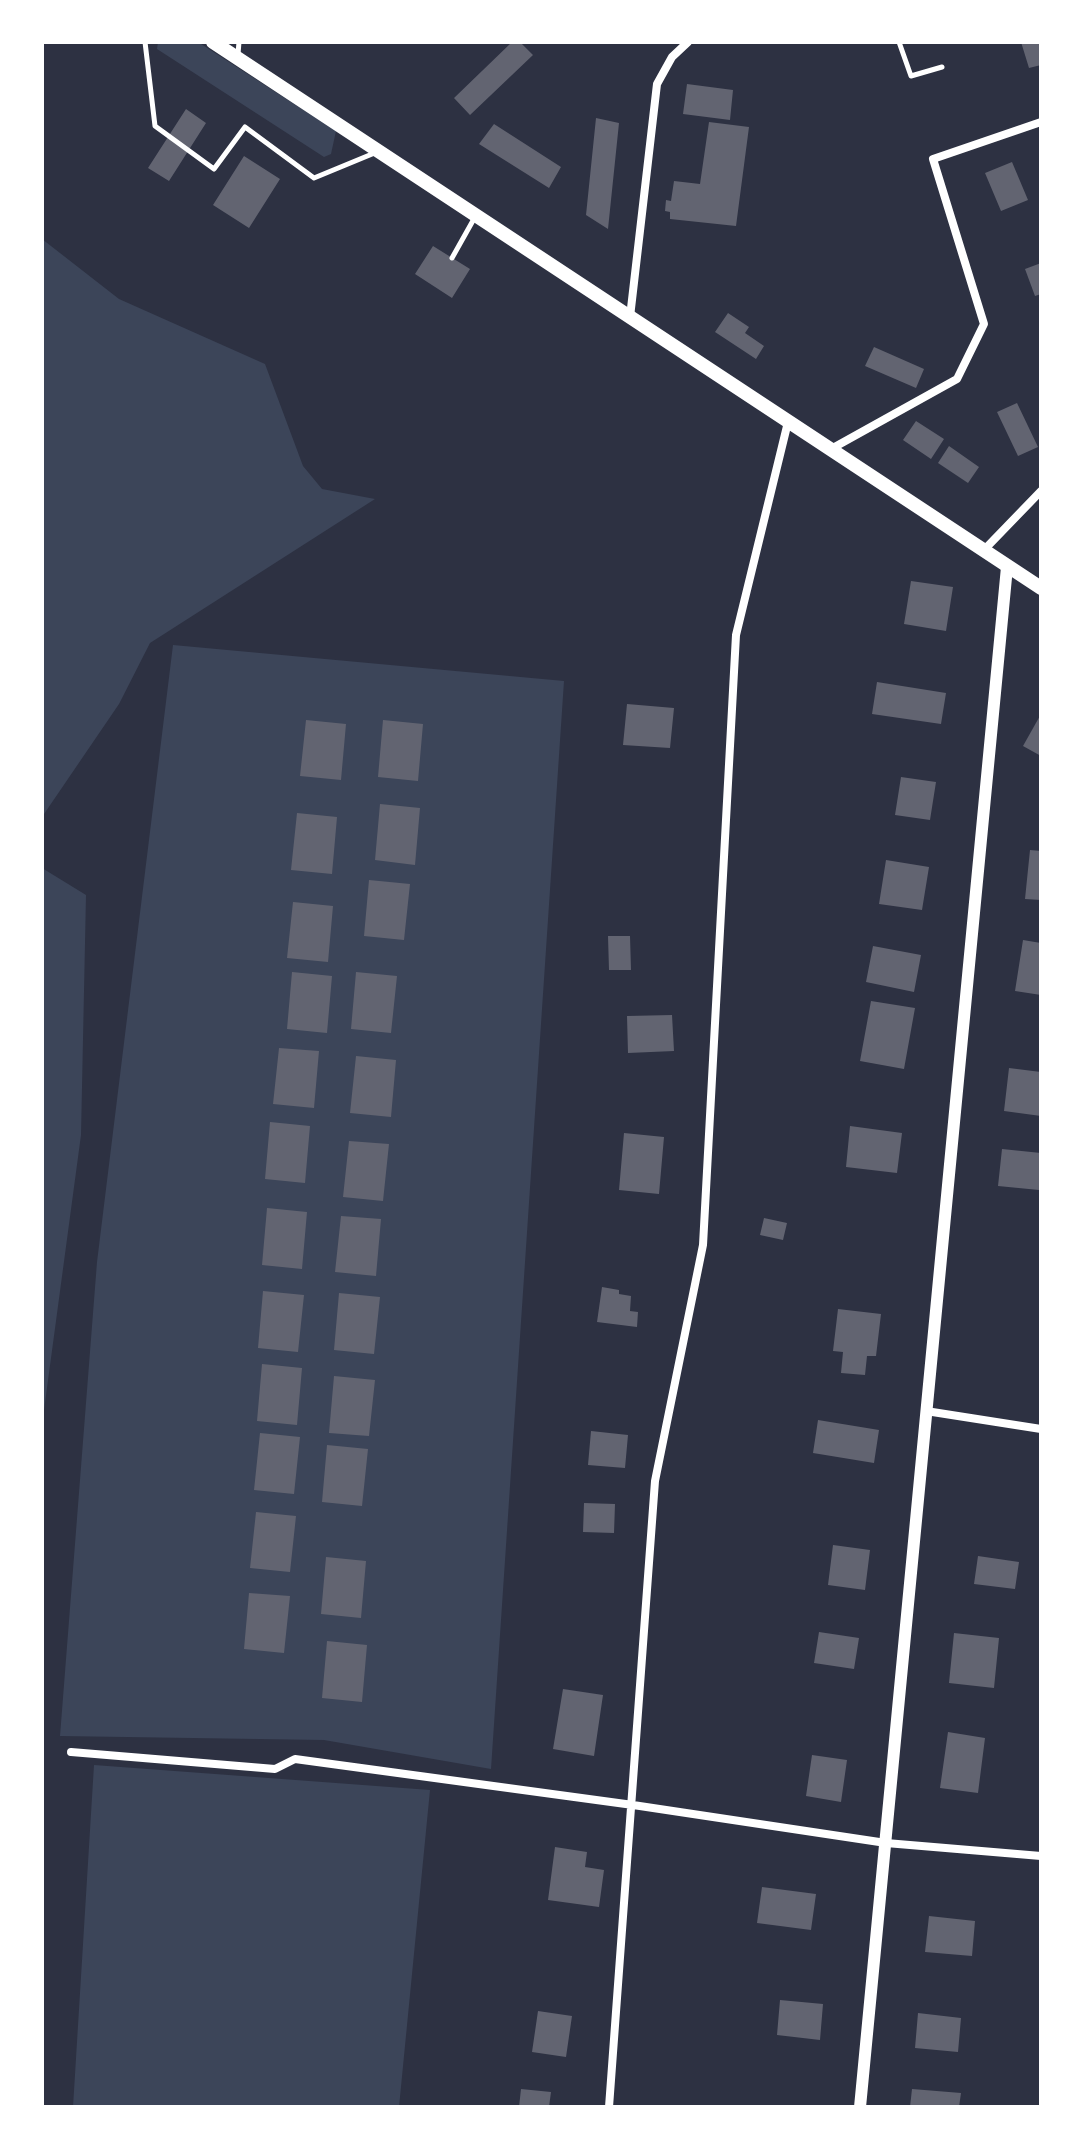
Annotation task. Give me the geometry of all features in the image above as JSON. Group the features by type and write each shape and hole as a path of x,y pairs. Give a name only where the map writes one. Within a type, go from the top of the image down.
{"main road":[{"path":"213,42 1041,588"}],"street":[{"path":"630,318 657,84 672,57 688,42"},
{"path":"830,449 957,379 984,324 933,159 1041,122"},
{"path":"609,2107 655,1481 703,1245 736,635 788,422"},
{"path":"983,551 1041,491"},
{"path":"860,2107 1007,567"},
{"path":"926,1411 1041,1429"},
{"path":"71,1752 275,1769 295,1759 886,1843 1041,1856"}],"lane":[{"path":"145,42 155,126 214,169 245,127 314,178 379,152"},
{"path":"238,59 239,42"},
{"path":"899,42 911,76 942,67"},
{"path":"452,258 476,216"}],"shaded area":[{"path":"158,42 198,42 336,131 331,154 324,157 157,49"},
{"path":"42,239 119,299 265,364 303,466 322,489 375,499 150,643 119,704 42,817"},
{"path":"173,645 564,681 491,1769 324,1740 60,1736 97,1262"},
{"path":"42,868 86,895 81,1135 42,1425"},
{"path":"94,1765 430,1790 399,2107 73,2107"}],"building":[{"path":"512,42 520,42 533,55 470,115 454,98"},
{"path":"1021,42 1041,42 1041,65 1029,68"},
{"path":"687,84 733,90 730,120 683,114"},
{"path":"186,109 206,123 169,181 148,168"},
{"path":"596,118 619,123 608,229 586,215"},
{"path":"709,122 749,127 736,226 670,219 670,212 665,211 666,200 671,201 674,181 700,184"},
{"path":"494,124 561,167 549,188 479,144"},
{"path":"244,156 280,179 249,228 213,205"},
{"path":"1012,162 1028,200 1001,211 985,173"},
{"path":"433,246 470,269 452,298 415,274"},
{"path":"1041,263 1041,294 1035,296 1025,269"},
{"path":"728,313 749,327 745,333 764,346 756,359 715,332"},
{"path":"874,347 924,369 916,388 865,366"},
{"path":"1017,403 1038,447 1018,456 997,412"},
{"path":"916,421 944,439 931,459 903,440"},
{"path":"949,446 979,467 968,483 938,463"},
{"path":"911,581 953,587 946,631 904,624"},
{"path":"877,682 946,693 941,724 872,714"},
{"path":"627,704 674,708 670,748 623,745"},
{"path":"1041,714 1041,756 1023,746"},
{"path":"306,720 346,724 341,780 300,776"},
{"path":"383,720 423,724 418,781 378,777"},
{"path":"901,777 936,782 930,820 895,815"},
{"path":"380,804 420,808 415,865 375,860"},
{"path":"297,813 337,817 332,874 291,870"},
{"path":"1030,850 1041,851 1041,900 1025,899"},
{"path":"886,860 929,867 922,910 879,904"},
{"path":"369,880 410,884 404,940 364,936"},
{"path":"293,902 333,906 328,962 287,958"},
{"path":"608,936 630,936 631,970 609,970"},
{"path":"1023,940 1041,943 1041,995 1015,991"},
{"path":"873,946 921,955 914,992 866,982"},
{"path":"292,972 332,976 327,1033 287,1029"},
{"path":"356,972 397,976 391,1033 351,1029"},
{"path":"871,1001 915,1008 904,1069 860,1061"},
{"path":"672,1015 674,1051 628,1053 627,1016"},
{"path":"279,1048 319,1051 314,1108 273,1104"},
{"path":"356,1056 396,1060 391,1117 350,1113"},
{"path":"1009,1068 1041,1072 1041,1116 1004,1111"},
{"path":"270,1122 310,1126 305,1183 265,1179"},
{"path":"850,1126 902,1133 897,1173 846,1167"},
{"path":"624,1133 664,1137 659,1194 619,1190"},
{"path":"349,1141 389,1144 383,1201 343,1197"},
{"path":"1002,1149 1041,1153 1039,1190 998,1186"},
{"path":"267,1208 307,1212 302,1269 262,1265"},
{"path":"341,1216 381,1219 376,1276 335,1272"},
{"path":"764,1218 787,1223 783,1240 760,1235"},
{"path":"602,1287 631,1296 630,1311 638,1312 637,1327 597,1322"},
{"path":"263,1291 304,1295 298,1352 258,1348"},
{"path":"339,1293 380,1297 374,1354 334,1350"},
{"path":"838,1309 881,1314 876,1356 867,1356 865,1375 841,1373 843,1352 833,1351"},
{"path":"262,1364 302,1368 297,1425 257,1421"},
{"path":"334,1376 375,1380 369,1436 329,1433"},
{"path":"818,1420 879,1430 874,1463 813,1453"},
{"path":"591,1431 628,1435 625,1468 588,1465"},
{"path":"260,1433 300,1437 294,1494 254,1490"},
{"path":"327,1445 368,1449 362,1506 322,1502"},
{"path":"584,1503 615,1504 614,1533 583,1532"},
{"path":"256,1512 296,1516 290,1572 250,1568"},
{"path":"833,1545 870,1550 865,1590 828,1585"},
{"path":"978,1556 1019,1562 1015,1589 974,1584"},
{"path":"326,1557 366,1561 361,1618 321,1614"},
{"path":"249,1593 290,1596 284,1653 244,1649"},
{"path":"819,1632 859,1638 854,1669 814,1663"},
{"path":"954,1633 999,1638 994,1688 949,1683"},
{"path":"327,1641 367,1645 362,1702 322,1698"},
{"path":"563,1689 603,1695 594,1756 553,1749"},
{"path":"948,1732 985,1738 978,1793 940,1788"},
{"path":"812,1755 847,1760 841,1802 806,1796"},
{"path":"555,1847 587,1852 585,1867 604,1870 599,1907 548,1900"},
{"path":"762,1887 816,1894 811,1930 757,1923"},
{"path":"929,1916 975,1921 972,1956 925,1952"},
{"path":"780,2000 823,2004 820,2040 777,2035"},
{"path":"538,2011 572,2016 566,2057 532,2052"},
{"path":"918,2013 961,2018 958,2052 915,2048"},
{"path":"521,2089 551,2092 549,2107 519,2107"},
{"path":"912,2089 961,2093 959,2107 910,2107"}]}
